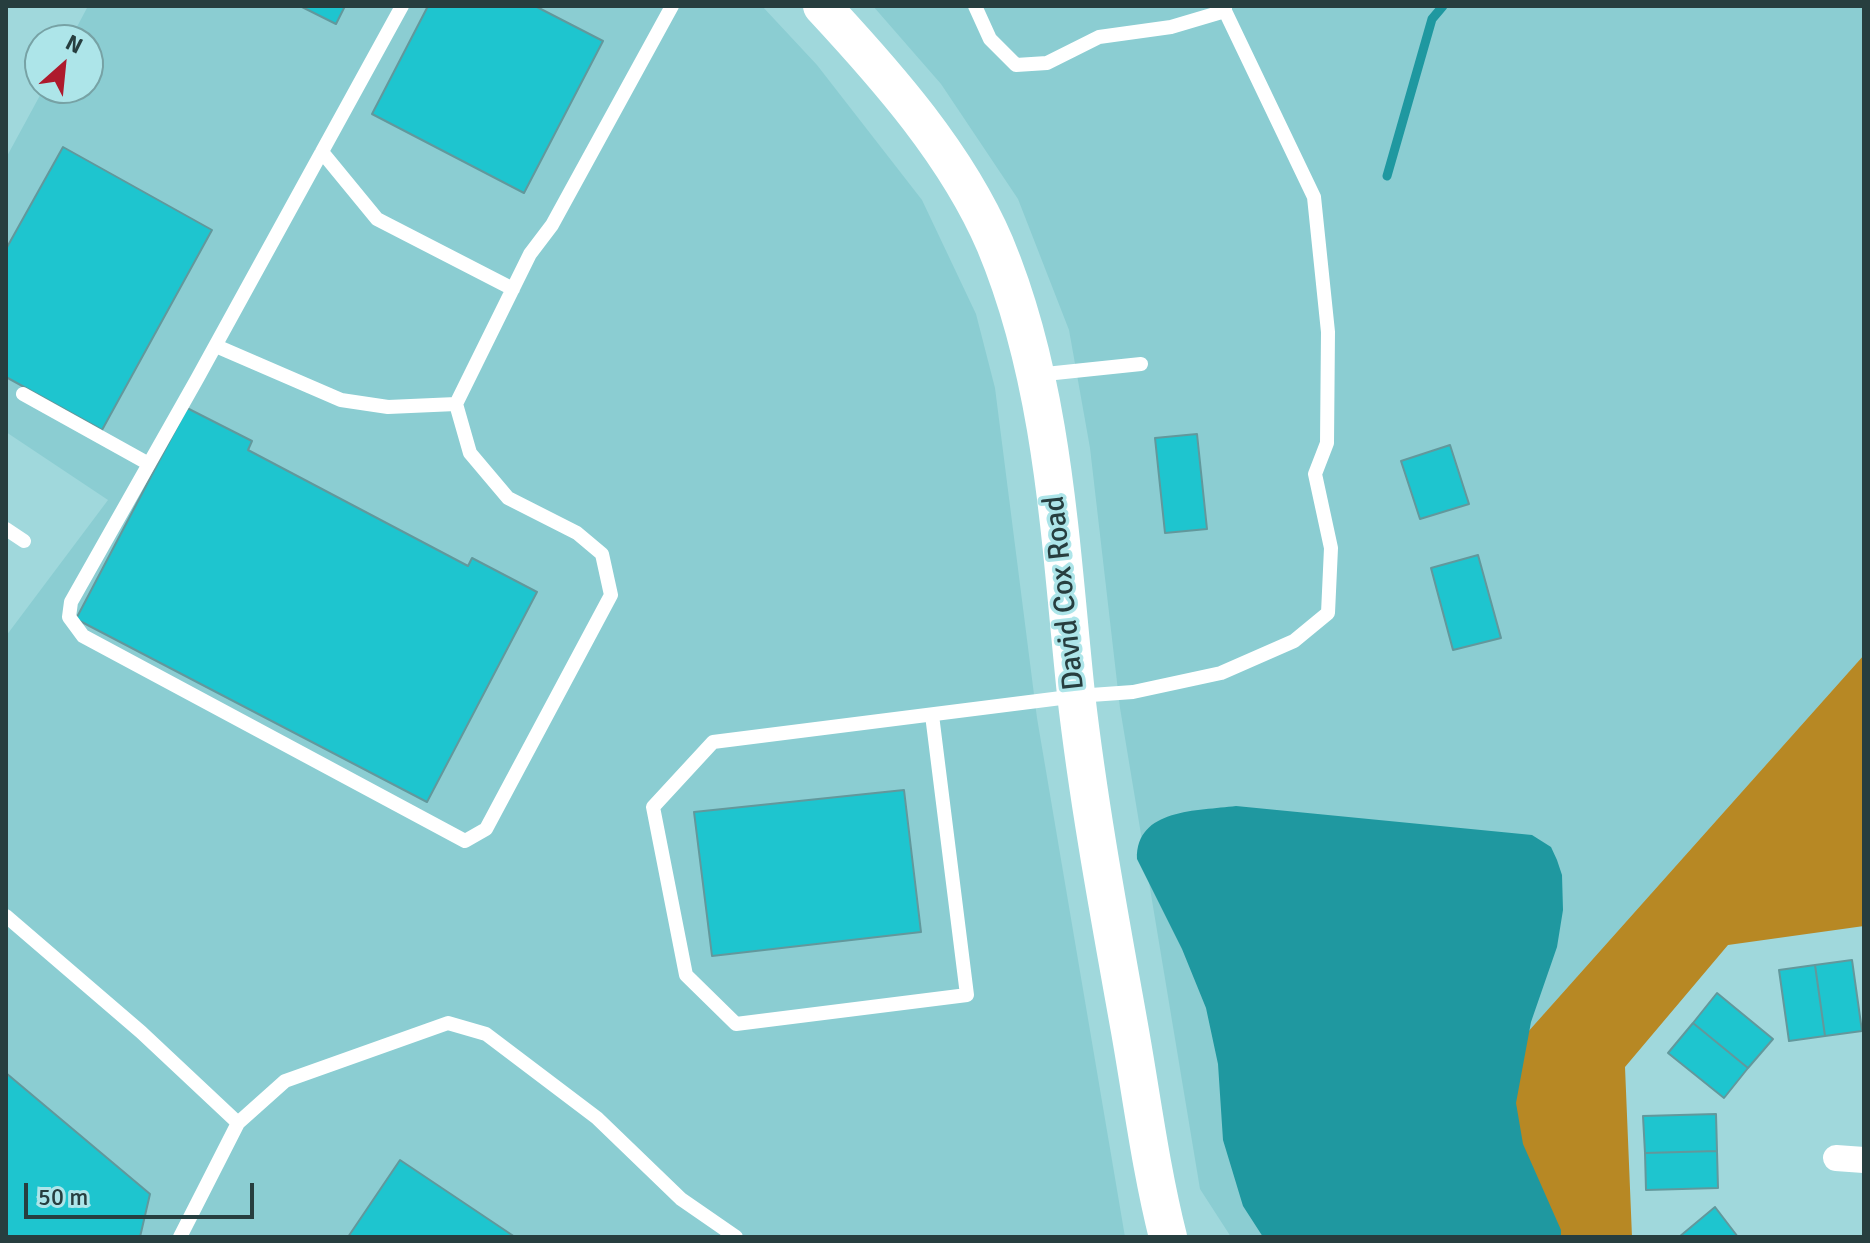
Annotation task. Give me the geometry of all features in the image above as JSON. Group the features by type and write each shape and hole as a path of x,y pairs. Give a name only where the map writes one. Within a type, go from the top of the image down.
{"main road":[{"name":"David Cox Road","path":"822,6 911,109 969,193 994,242 1020,311 1035,375 1057,511 1077,696 1111,922 1168,1237"}],"street":[{"path":"1836,1158 1864,1160"}],"lane":[{"path":"402,6 216,346 71,602 69,617 83,636 465,841 486,829 611,595 602,554 577,533 508,498 470,453 456,404 530,254 552,225 672,6"},
{"path":"932,715 967,995 736,1024 686,975 653,807 713,742 1077,696 1133,692 1221,673 1294,641 1328,613 1331,548 1315,474 1327,443 1328,332 1314,197 1225,9 1171,27 1099,37 1047,63 1016,65 990,39 975,6"},
{"path":"322,152 377,219 513,289"},
{"path":"216,346 341,400 388,407 456,404"},
{"path":"1035,375 1141,364"},
{"path":"23,394 149,464"},
{"path":"6,529 24,541"},
{"path":"6,916 141,1032 238,1123"},
{"path":"180,1237 238,1123 285,1081 448,1023 486,1034 597,1118 681,1199 736,1237"}],"shaded area":[{"path":"88,6 762,6 817,65 922,200 976,314 995,388 1037,718 1125,1237 6,1237 6,636 108,500 6,432 6,158 35,104 104,104 104,24 78,24"},
{"path":"873,6 1864,6 1864,655 1345,1237 1231,1237 1200,1189 1120,708 1090,448 1069,330 1018,199 941,84"},
{"path":"1864,655 1864,926 1728,945 1625,1067 1632,1237 1345,1237"},
{"path":"1236,806 1532,835 1551,847 1562,875 1563,910 1557,947 1531,1022 1516,1103 1523,1144 1561,1230 1561,1237 1263,1237 1243,1206 1223,1140 1218,1064 1206,1008 1182,949 1137,859 1139,842 1158,821 1172,815"}],"building":[{"path":"300,6 345,6 336,24"},
{"path":"428,6 535,6 603,41 524,193 372,114"},
{"path":"63,147 212,230 102,430 6,377 6,249"},
{"path":"187,408 252,441 248,450 468,566 472,558 537,592 427,802 76,619"},
{"path":"1197,434 1207,529 1165,533 1155,438"},
{"path":"1450,445 1469,504 1420,519 1401,461"},
{"path":"1478,555 1501,638 1453,650 1431,568"},
{"path":"904,790 921,932 712,956 694,812"},
{"path":"1852,960 1862,1031 1825,1036 1815,965"},
{"path":"1815,965 1825,1036 1789,1041 1779,970"},
{"path":"1717,993 1773,1039 1748,1068 1693,1023"},
{"path":"1693,1023 1748,1068 1724,1098 1668,1053"},
{"path":"6,1073 150,1194 140,1237 6,1237"},
{"path":"1716,1114 1717,1151 1645,1153 1643,1116"},
{"path":"1717,1151 1718,1188 1646,1190 1645,1153"},
{"path":"400,1160 515,1237 348,1237"},
{"path":"1715,1207 1738,1237 1679,1237"}],"waterway":[{"path":"1387,176 1432,19 1443,6"}]}
